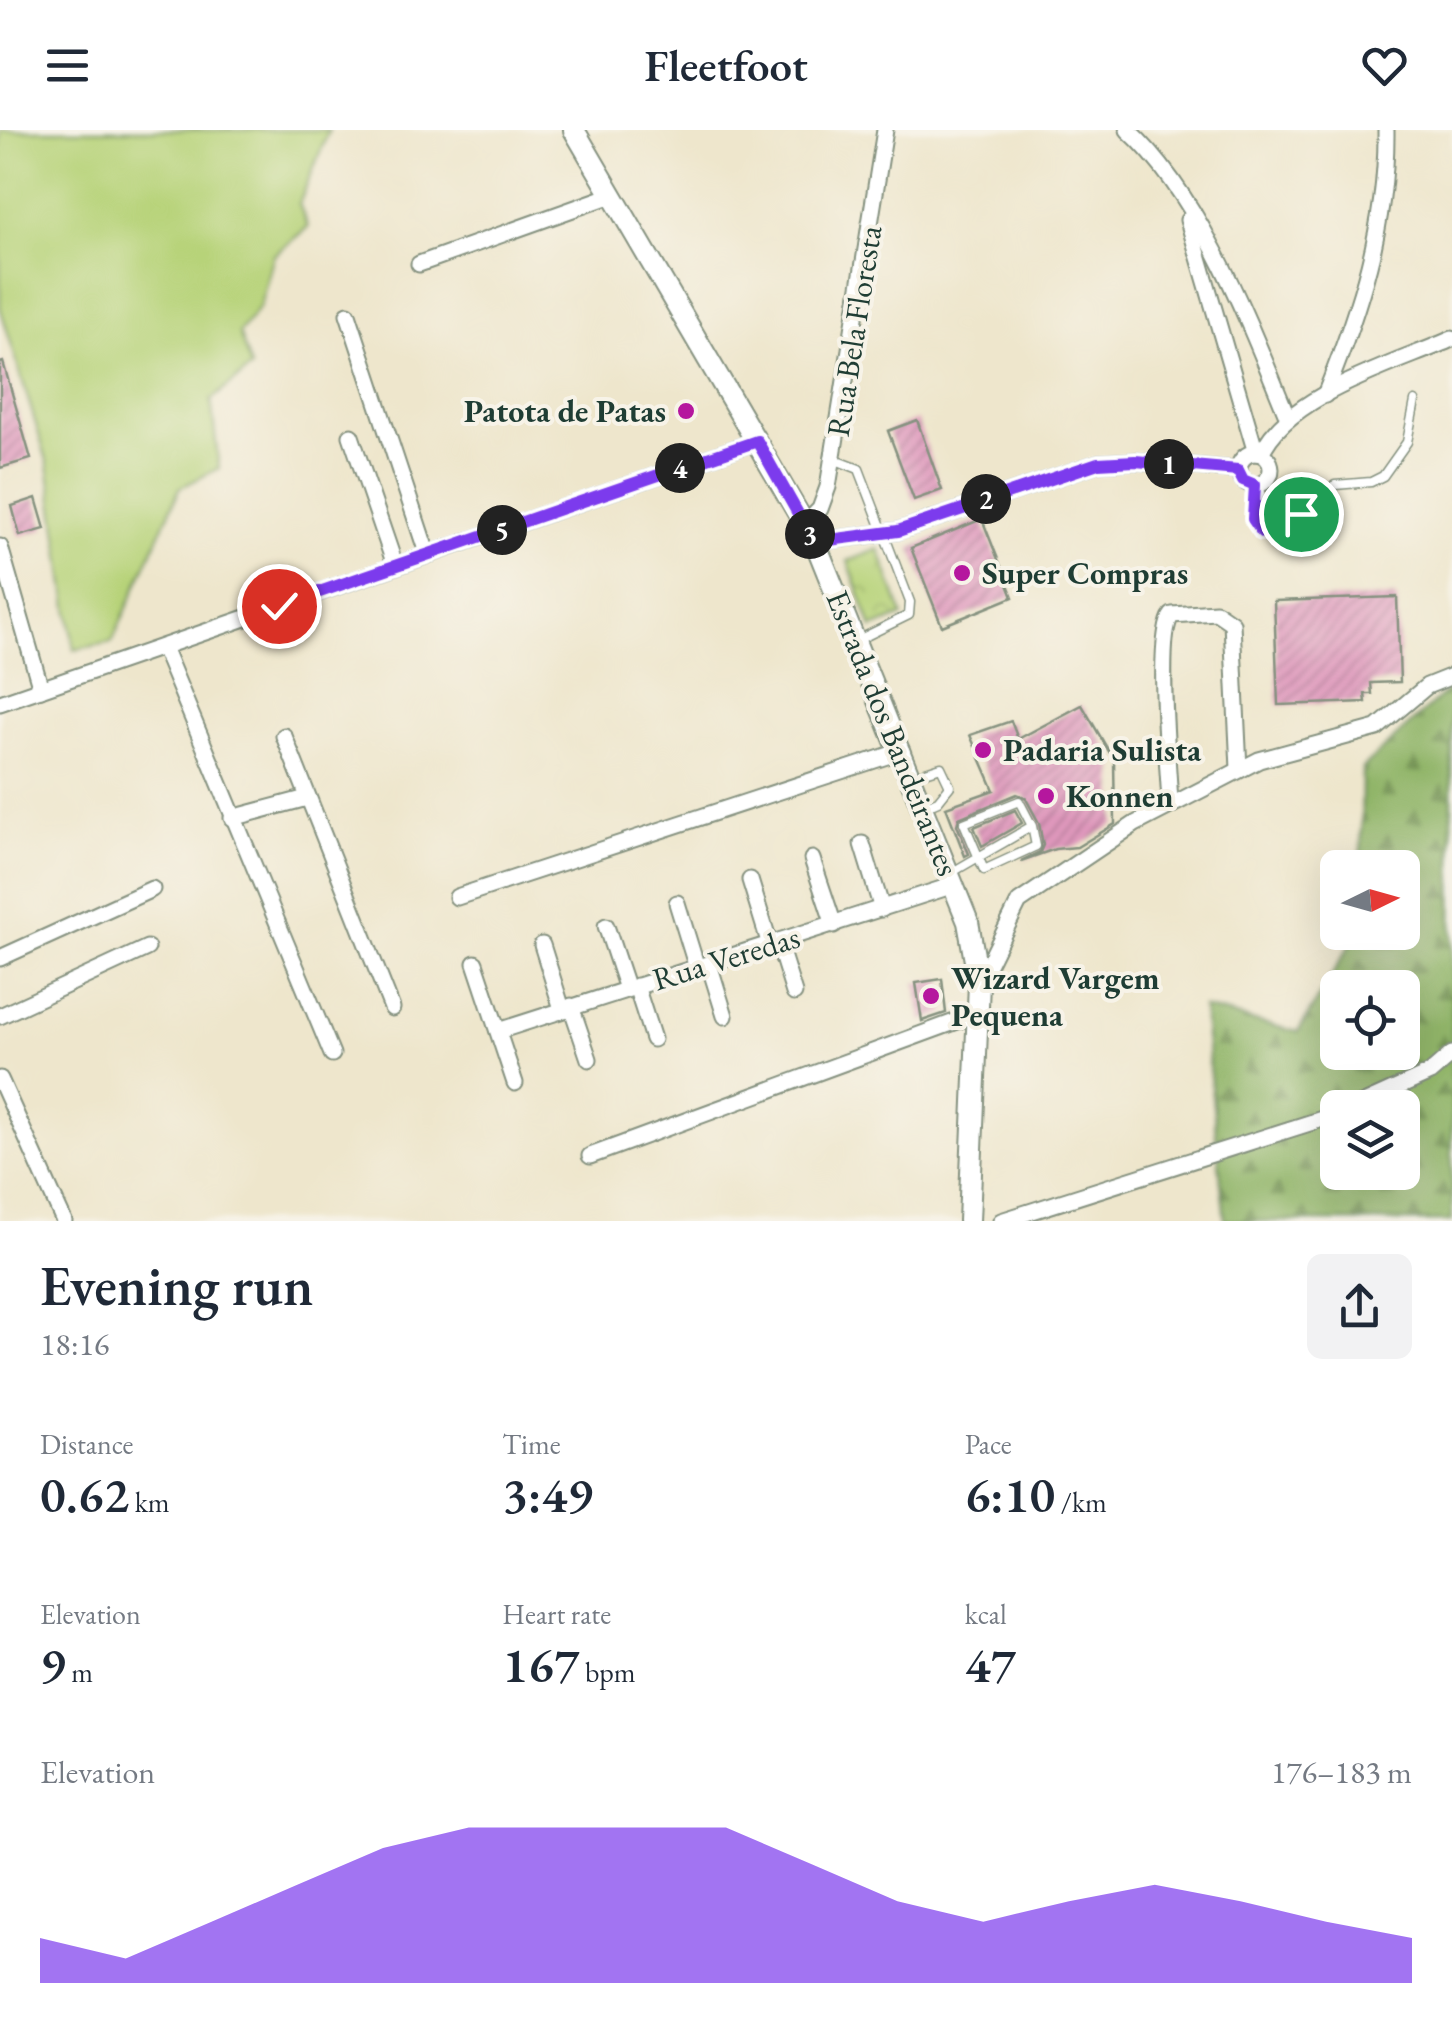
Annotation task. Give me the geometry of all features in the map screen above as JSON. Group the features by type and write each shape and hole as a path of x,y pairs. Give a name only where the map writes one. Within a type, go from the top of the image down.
{"main road":[{"name":"Estrada dos Bandeirantes","path":"574,130 810,533 912,776 972,934 979,1013 969,1221"}],"street":[{"name":"Rua Bela Floresta","path":"810,533 833,459 885,130"},
{"path":"1128,130 1159,162 1179,193 1240,304 1288,418"},
{"path":"1326,395 1373,266 1382,217 1386,130"},
{"path":"1179,193 1259,453 1269,462 1270,472 1266,481 1255,485 1243,480 1238,470"},
{"path":"419,264 612,195"},
{"path":"348,314 428,553"},
{"path":"1238,470 1245,456 1259,453 1288,418 1326,395 1452,339"},
{"path":"351,436 395,564"},
{"path":"0,703 757,441"},
{"path":"810,533 882,534 1098,463 1135,461 1238,470"},
{"path":"0,548 41,689"},
{"path":"1170,804 1165,630 1167,620 1178,614 1216,612 1232,623 1239,768"},
{"path":"163,647 332,1054"},
{"path":"979,983 1019,902 1170,804 1239,768 1278,753 1377,728 1426,686 1452,676"},
{"path":"284,736 392,1008"},
{"path":"457,897 902,752"},
{"path":"232,818 307,798"},
{"path":"862,844 882,909"},
{"path":"812,859 834,925"},
{"name":"Rua Veredas","path":"498,1032 882,909 952,879"},
{"path":"750,880 794,993"},
{"path":"0,958 152,889"},
{"path":"676,903 724,1016"},
{"path":"606,926 653,1039"},
{"path":"542,945 588,1059"},
{"path":"0,1016 147,948"},
{"path":"475,963 515,1083"},
{"path":"590,1156 979,1013"},
{"path":"1393,1090 1430,1073 1452,1054"},
{"path":"0,1080 64,1221"},
{"path":"1001,1221 1320,1120"}],"lane":[{"path":"1255,485 1253,519 1262,532 1273,532 1336,486 1371,482 1383,476 1407,442 1415,401"},
{"path":"833,459 859,469 874,499 882,534 910,602 909,615 857,640"},
{"path":"912,776 942,768 950,786 938,801 924,807"},
{"path":"1018,801 1032,826 1036,846 984,870 964,823 1018,801"},
{"path":"952,879 978,858 1032,826"}],"green space":[{"path":"0,130 329,130 299,204 308,227 274,255 260,306 239,333 251,368 211,400 219,468 180,488 112,642 74,650 48,464 0,307"},
{"path":"879,549 903,616 872,628 848,561"},
{"path":"1452,686 1452,1221 1225,1221 1203,1008 1298,1032 1320,995 1320,1070 1420,1070 1420,970 1335,970 1347,950 1420,950 1420,850 1361,850 1362,768"}],"building":[{"path":"3,362 31,459 0,468 0,363"},
{"path":"917,420 942,490 914,500 888,431"},
{"path":"36,498 45,529 20,536 12,506"},
{"name":"Super Compras","path":"982,519 1013,597 942,626 911,548"},
{"path":"1397,597 1400,682 1371,683 1372,694 1365,694 1366,702 1278,705 1274,601"},
{"name":"Konnen","path":"1082,705 1114,760 1115,824 1077,847 1055,849 1021,861 1040,852 1043,845 1039,823 1025,797 1017,794 959,818 957,825 969,854 965,856 946,807 994,790 970,735 1011,721 1018,739"},
{"path":"1015,810 1022,823 982,846 974,827"},
{"name":"Wizard Vargem Pequena","path":"942,979 946,1013 922,1021 916,983"}],"place":[{"name":"Patota de Patas","path":"686,411"},
{"name":"Super Compras","path":"962,573"},
{"name":"Padaria Sulista","path":"983,750"},
{"name":"Konnen","path":"1046,796"},
{"name":"Wizard Vargem Pequena","path":"931,996"}],"route":[{"path":"279,606 757,441 814,542 898,531 1046,477 1118,461 1238,470 1243,480 1255,485 1253,519 1262,532 1282,528 1301,514"}]}
